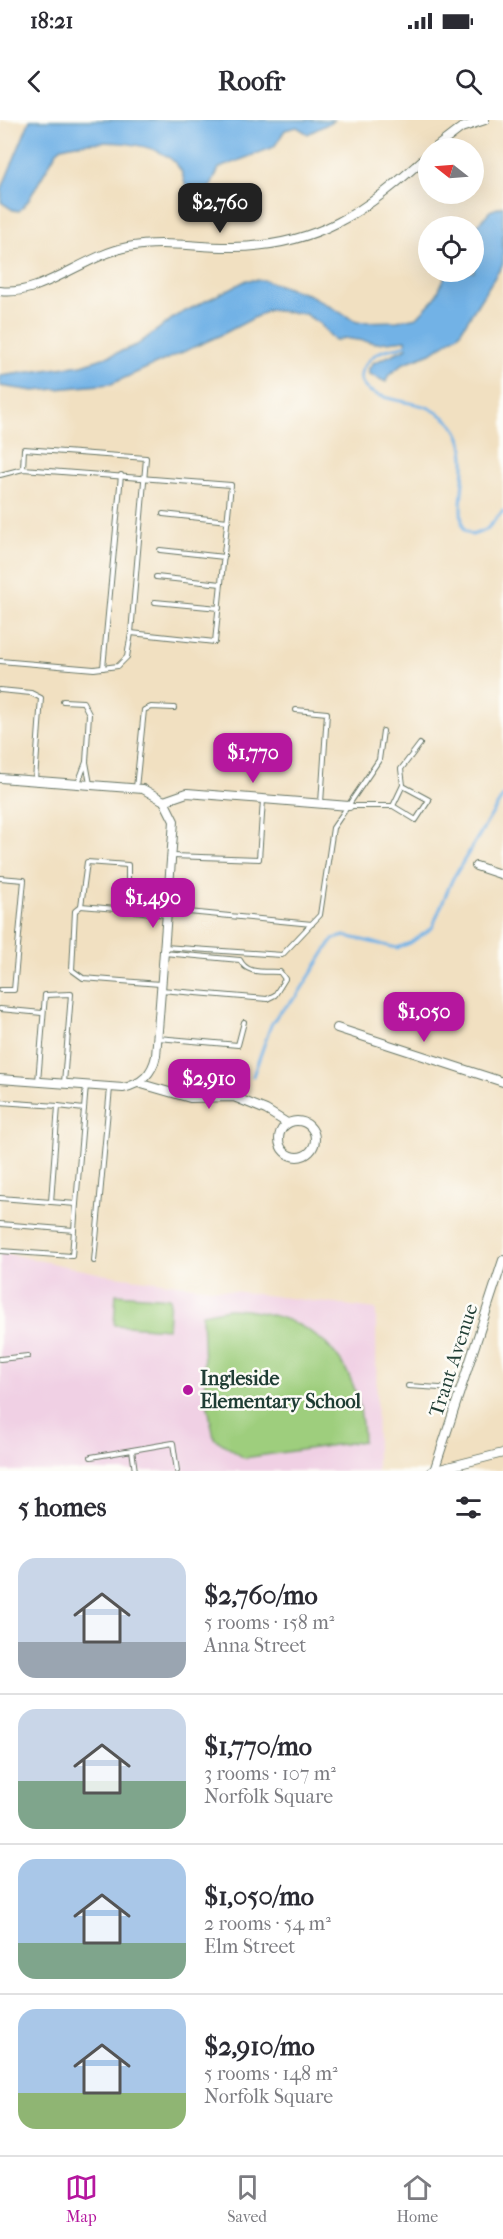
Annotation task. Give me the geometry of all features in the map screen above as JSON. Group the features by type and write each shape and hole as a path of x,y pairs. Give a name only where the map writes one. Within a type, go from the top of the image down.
{"street":[{"path":"448,138 461,128 485,120"},
{"path":"0,291 33,288 96,257 127,247 181,243 247,248 291,242 314,235 346,220 373,203 418,164"},
{"path":"0,778 148,790 164,801 174,821 157,1038 154,1065 146,1077 138,1083 123,1088 0,1079"},
{"path":"164,801 187,793 350,806"},
{"path":"476,866 503,875"},
{"path":"337,1028 503,1082"},
{"path":"138,1083 190,1098 234,1097 266,1110 287,1123 301,1121 312,1128 314,1146 306,1155 294,1157 283,1151 278,1139 282,1128 287,1123"},
{"name":"Trant Avenue","path":"433,1471 503,1260"},
{"path":"433,1471 503,1453"}],"lane":[{"path":"0,661 103,668 122,662 127,657 131,633 146,458 24,449 23,469"},
{"path":"0,475 23,469 231,485 215,642 131,633"},
{"path":"103,668 120,475"},
{"path":"163,514 228,521"},
{"path":"160,550 224,557"},
{"path":"156,577 221,585"},
{"path":"155,602 219,609"},
{"path":"0,690 31,693 41,698 35,781"},
{"path":"63,701 83,702 88,714 86,762 91,785"},
{"path":"136,789 144,710 152,706 174,708"},
{"path":"296,710 327,713 321,803"},
{"path":"164,950 282,955 320,915 333,828 379,760 383,731"},
{"path":"393,806 403,785 401,769 420,744"},
{"path":"78,784 86,762"},
{"path":"350,806 393,806 416,820 429,800 403,785"},
{"path":"172,856 259,859 263,798"},
{"path":"128,910 129,865 87,862 81,906 75,911 72,970 76,975 83,978 267,999 275,995 285,979 280,972 250,971 243,967 240,960 164,950"},
{"path":"0,878 24,880 14,990 0,990"},
{"path":"81,906 312,924"},
{"path":"38,1082 45,994 71,994 64,1084"},
{"path":"0,1010 42,1013"},
{"path":"157,1038 238,1045 244,1022"},
{"path":"0,1251 72,1256 86,1085"},
{"path":"94,1260 110,1087"},
{"path":"0,1102 84,1108"},
{"path":"51,1202 58,1106"},
{"path":"0,1198 76,1204"},
{"path":"0,1224 74,1230"},
{"path":"0,1359 28,1356"},
{"path":"408,1386 440,1388 460,1394"},
{"path":"92,1457 173,1443 177,1471"},
{"path":"132,1450 135,1471"}],"shaded area":[{"name":"Ingleside Elementary School","path":"0,1252 107,1275 376,1309 377,1471 0,1471"}],"green space":[{"path":"116,1294 170,1298 168,1329 114,1325"},
{"path":"228,1309 258,1312 284,1319 307,1329 326,1344 342,1363 353,1385 360,1411 363,1441 244,1458 214,1438 205,1391 202,1314"}],"water":[{"path":"30,120 335,120 308,134 297,127 285,130 274,147 219,168 211,186 200,194 188,190 180,169 158,151 126,143 108,142 62,147 57,151 28,201 19,211 1,202 2,188"},
{"path":"503,206 503,264 459,334 431,353 404,363 388,376 386,382 369,374 368,370 373,363 407,348 406,340 377,343 344,338 335,341 319,323 305,314 269,310 221,335 111,384 34,391 0,386 0,376 82,365 137,345 176,316 247,280 263,280 310,295 357,322 397,321 417,317 435,298 442,282 484,282 484,218 490,211"}],"waterway":[{"path":"409,344 382,351 373,356 362,371 362,383 377,395 421,405 452,423 462,443 464,455 461,505 464,530 472,535 486,530 503,511"},
{"path":"253,1076 271,1025 278,1014 297,996 333,939 345,936 397,948 410,943 432,928 452,880 503,796"}],"place":[{"name":"Ingleside Elementary School","path":"188,1390"}]}
